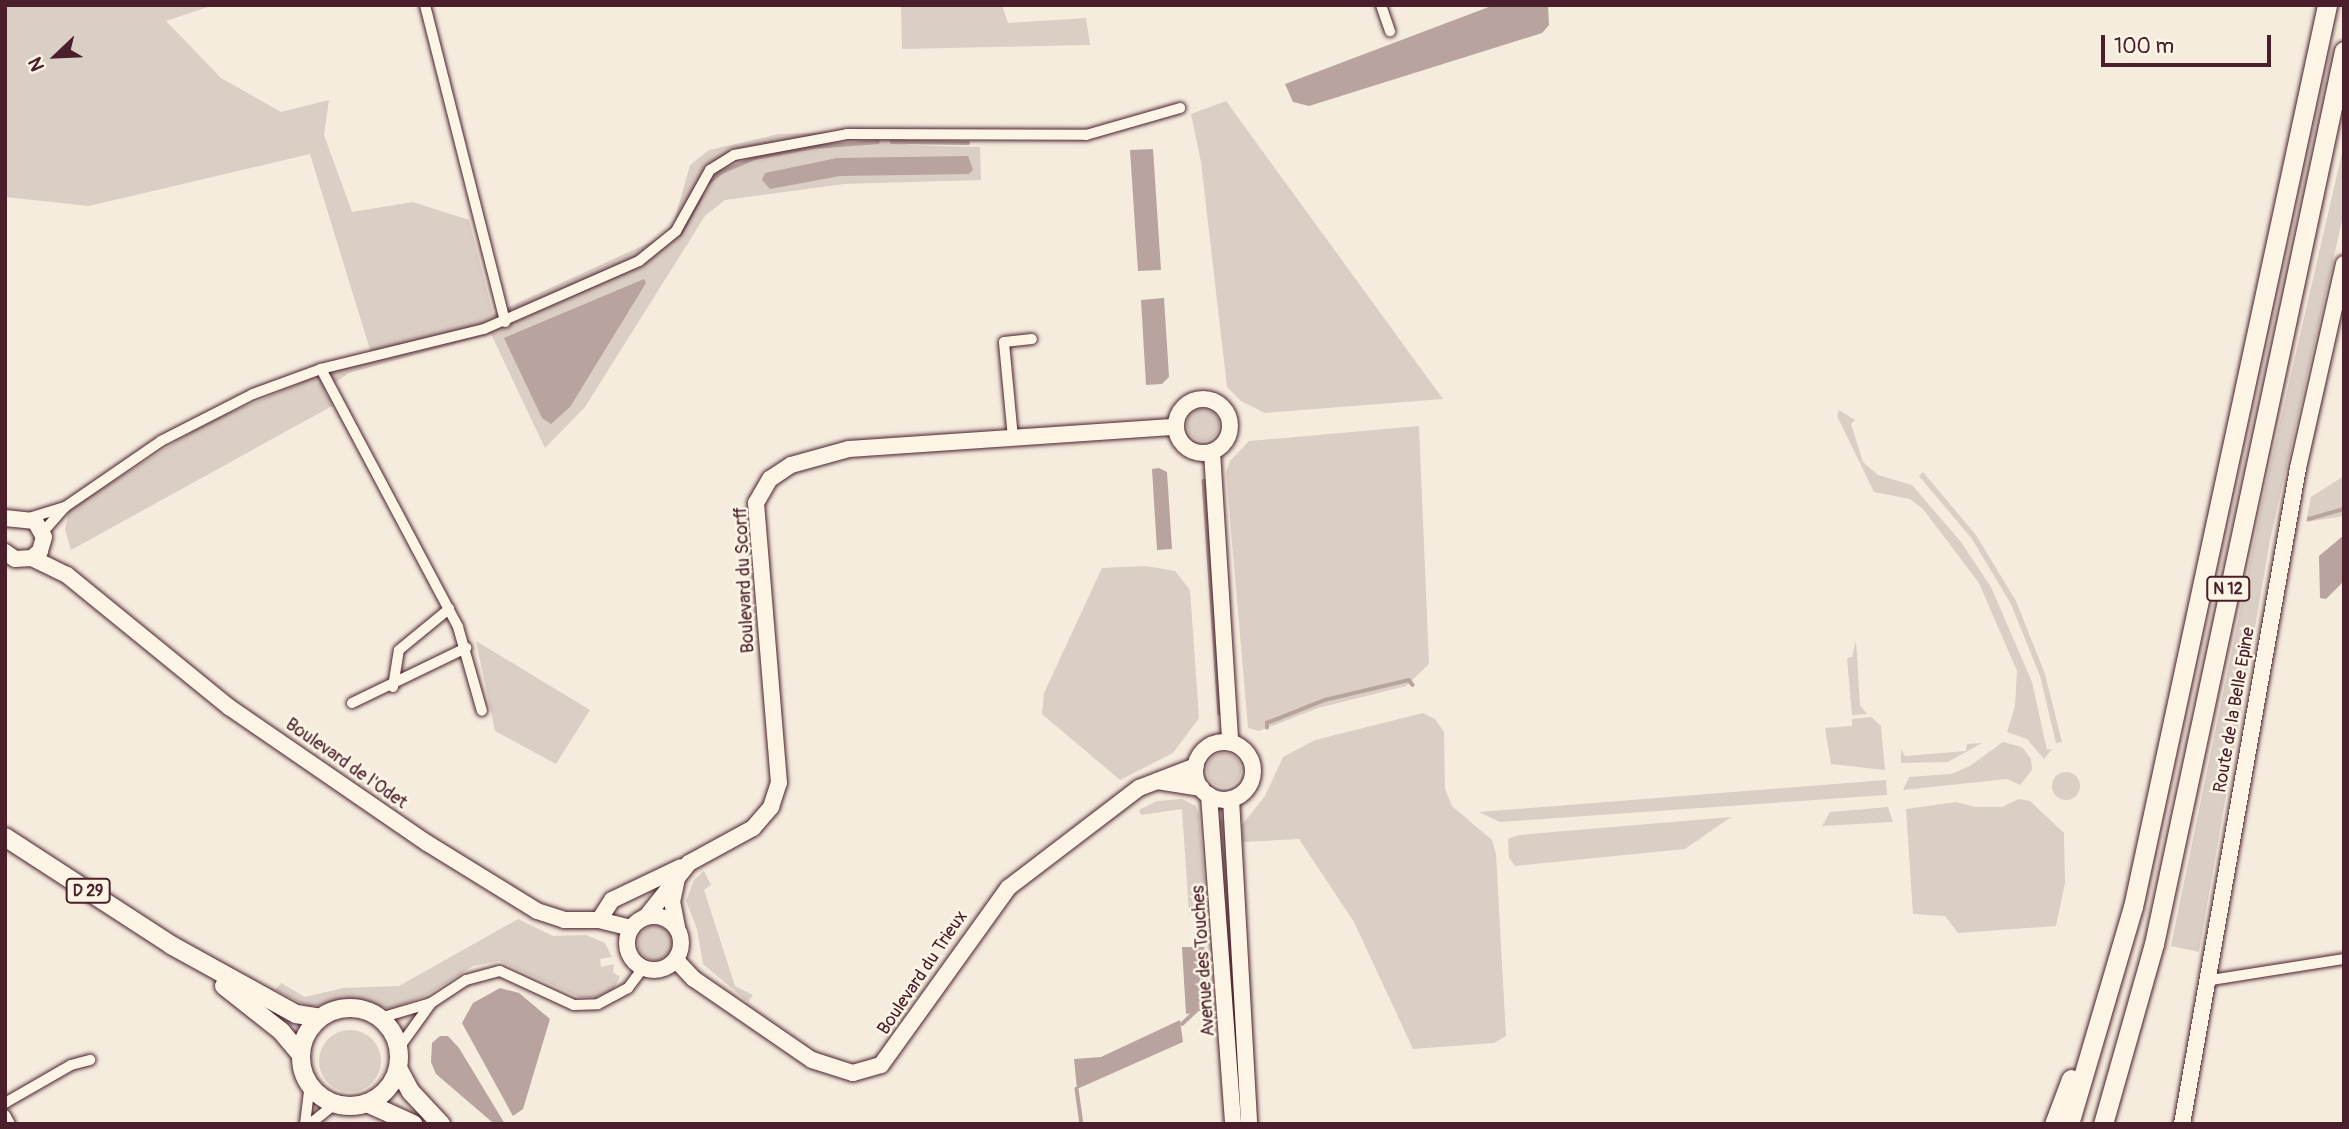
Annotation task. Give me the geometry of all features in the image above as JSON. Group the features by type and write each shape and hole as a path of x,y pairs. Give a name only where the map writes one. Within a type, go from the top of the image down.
{"highway":[{"name":"N 12","path":"2070,1124 2133,907 2327,5"},
{"name":"N 12","path":"2103,1124 2154,944 2344,51"},
{"path":"2054,1124 2133,907"}],"main road":[{"name":"D 29","path":"5,837 171,945 262,1014 301,1055"},
{"name":"D 29","path":"171,945 296,1014 320,1018"},
{"path":"413,1124 367,1103 335,1104 310,1085 301,1055 305,1037 320,1018 354,1008 380,1018 398,1049 398,1068 411,1092 441,1124"},
{"path":"367,1103 385,1091 398,1068"}],"street":[{"path":"425,5 505,322"},
{"path":"1381,5 1390,31"},
{"path":"32,558 43,537 65,507 161,441 253,394 321,369 505,322 653,252 676,231 710,170 748,150 866,133 1087,135 1181,108"},
{"name":"Route de la Belle Epine","path":"2182,1124 2205,981 2298,468 2344,264"},
{"path":"1013,438 1004,342 1032,339"},
{"path":"321,369 449,609 466,648 482,711"},
{"path":"1212,452 1186,448 1175,427 1178,413 1192,401 1217,403 1229,418 1229,433 1212,452 1230,742"},
{"name":"Boulevard du Scorff","path":"646,916 682,871 753,828 771,807 779,783 756,503 770,478 792,465 849,449 1175,427"},
{"path":"13,520 65,507"},
{"name":"Boulevard de l'Odet","path":"13,520 43,537 67,575"},
{"name":"Boulevard de l'Odet","path":"5,552 15,559 32,558 67,575 229,707 427,843 537,911 564,920 599,920 631,928"},
{"path":"393,687 399,650 449,609"},
{"path":"352,703 393,687 466,648"},
{"path":"1154,781 1231,799 1249,787 1253,771 1245,750 1230,742 1208,747 1196,766 1205,792"},
{"name":"Boulevard du Trieux","path":"676,960 694,979 812,1060 853,1073 881,1065 1008,888 1154,781 1196,766"},
{"name":"Avenue des Touches","path":"1205,792 1233,1124"},
{"name":"Avenue des Touches","path":"1231,799 1249,1124"},
{"path":"599,920 612,900 682,871"},
{"path":"677,927 663,917 646,916 631,928 630,955 643,968 662,969 676,960 681,943 672,902 682,871"},
{"path":"2205,981 2344,959"},
{"path":"380,1018 431,1003 466,980 500,971 574,1006 598,1004 628,988 643,968"},
{"path":"398,1049 431,1003"},
{"path":"5,1103 71,1065 90,1060"},
{"path":"307,1124 310,1085"},
{"path":"307,1124 335,1104"},
{"path":"5,1115 10,1124"}],"shaded area":[{"path":"5,5 214,5 166,21 221,78 281,112 329,100 324,135 352,212 413,202 469,220 493,314 664,236 674,222 690,165 709,150 779,134 907,130 907,145 980,147 981,180 844,184 725,200 705,216 585,407 545,448 491,334 349,373 324,390 334,405 71,550 65,530 69,510 206,423 371,353 310,154 89,206 5,197"},
{"path":"901,5 1002,5 1008,23 1086,18 1090,45 902,49"},
{"path":"1494,5 1548,5 1549,25 1542,33 1309,106 1293,102 1285,84"},
{"path":"1226,101 1443,399 1265,413 1241,401 1227,387 1201,162 1191,114"},
{"path":"2344,144 2344,212 2270,540 2199,952 2171,946 2267,479"},
{"path":"1153,149 1161,270 1138,271 1130,150"},
{"path":"968,156 973,170 969,174 840,176 770,189 762,180 765,173 837,158"},
{"path":"644,279 646,283 570,407 551,424 542,418 504,338"},
{"path":"1164,298 1169,377 1162,384 1146,385 1141,300"},
{"path":"1203,409 1215,413 1219,425 1215,437 1203,441 1191,437 1187,425 1191,413"},
{"path":"1839,410 1855,420 1851,424 1863,462 1878,475 1912,485 1961,542 1991,587 2032,682 2047,750 2052,749 2044,759 2027,739 2007,732 2015,706 2017,671 1979,583 1923,509 1910,499 1874,492 1837,416"},
{"path":"1419,426 1429,664 1406,686 1318,708 1259,731 1248,728 1226,472 1230,461 1249,441"},
{"path":"1159,468 1167,472 1172,549 1157,550 1152,469"},
{"path":"1923,472 1976,535 2016,601 2045,674 2062,742 2056,743 2040,676 2011,604 1972,539 1919,476"},
{"path":"2344,476 2344,516 2306,522 2311,497"},
{"path":"2344,535 2344,581 2326,599 2320,598 2319,556"},
{"path":"1146,566 1175,571 1190,590 1199,718 1173,753 1120,780 1042,714 1044,693 1102,568"},
{"path":"1856,640 1860,705 1867,714 1852,715 1847,658 1852,657"},
{"path":"476,641 590,710 556,764 495,731"},
{"path":"1423,713 1435,719 1444,732 1445,789 1452,806 1492,840 1496,854 1506,1036 1494,1043 1413,1049 1354,922 1299,839 1243,842 1242,825 1265,796 1283,757 1315,740"},
{"path":"1871,717 1881,726 1885,770 1831,764 1825,728 1852,726 1852,719"},
{"path":"2003,742 2022,747 2031,759 2032,770 2020,785 2007,779 1903,790 1909,777 1951,774 1970,766"},
{"path":"1982,743 1948,762 1901,763 1901,749 1905,756 1966,751 1967,744"},
{"path":"1224,753 1236,758 1241,770 1236,782 1224,787 1212,782 1207,770 1212,758"},
{"path":"2066,772 2076,776 2080,786 2076,796 2066,800 2056,796 2052,786 2056,776"},
{"path":"1886,780 1887,795 1500,822 1479,812"},
{"path":"1182,799 1196,806 1199,815 1206,904 1189,914 1182,809 1141,815 1139,810 1157,801"},
{"path":"2019,799 2030,801 2064,833 2065,883 2056,926 1958,933 1945,916 1913,914 1906,809 1956,802 1975,807 2002,807"},
{"path":"1888,807 1893,822 1822,826 1830,812"},
{"path":"1731,817 1685,849 1515,866 1509,858 1508,839 1519,835"},
{"path":"1224,820 1244,1124 1238,1124 1218,821"},
{"path":"704,871 711,885 704,890 735,986 753,995 748,1002 703,964 697,929 686,901 694,880"},
{"path":"518,919 553,936 586,935 605,943 612,957 600,959 601,967 614,964 613,972 620,977 613,990 597,997 579,997 500,961 473,966 425,996 390,1009 354,999 309,1007 275,990 281,983 305,997 343,988 399,986"},
{"path":"655,926 667,931 672,943 667,955 655,960 643,955 638,943 643,931"},
{"path":"1182,947 1205,947 1210,1011 1186,1014"},
{"path":"500,988 519,993 550,1019 523,1109 513,1116 462,1023 473,1003"},
{"path":"1180,1020 1183,1042 1077,1089 1074,1059 1101,1057"},
{"path":"350,1030 362,1032 372,1039 379,1049 379,1073 372,1083 362,1090 350,1092 338,1090 328,1083 321,1073 319,1061 321,1049 328,1039 338,1032"},
{"path":"440,1036 448,1036 459,1048 505,1124 492,1122 436,1074 431,1062 432,1043"}],"waterway":[{"path":"707,184 722,172 755,158 813,147 878,142"},
{"path":"892,142 968,143"},
{"path":"680,235 701,197"},
{"path":"1204,481 1220,713"},
{"path":"2309,519 2344,509"},
{"path":"1267,728 1267,723 1325,700 1409,680 1413,685"},
{"path":"1182,1024 1195,1012"},
{"path":"1077,1089 1082,1124"}]}
